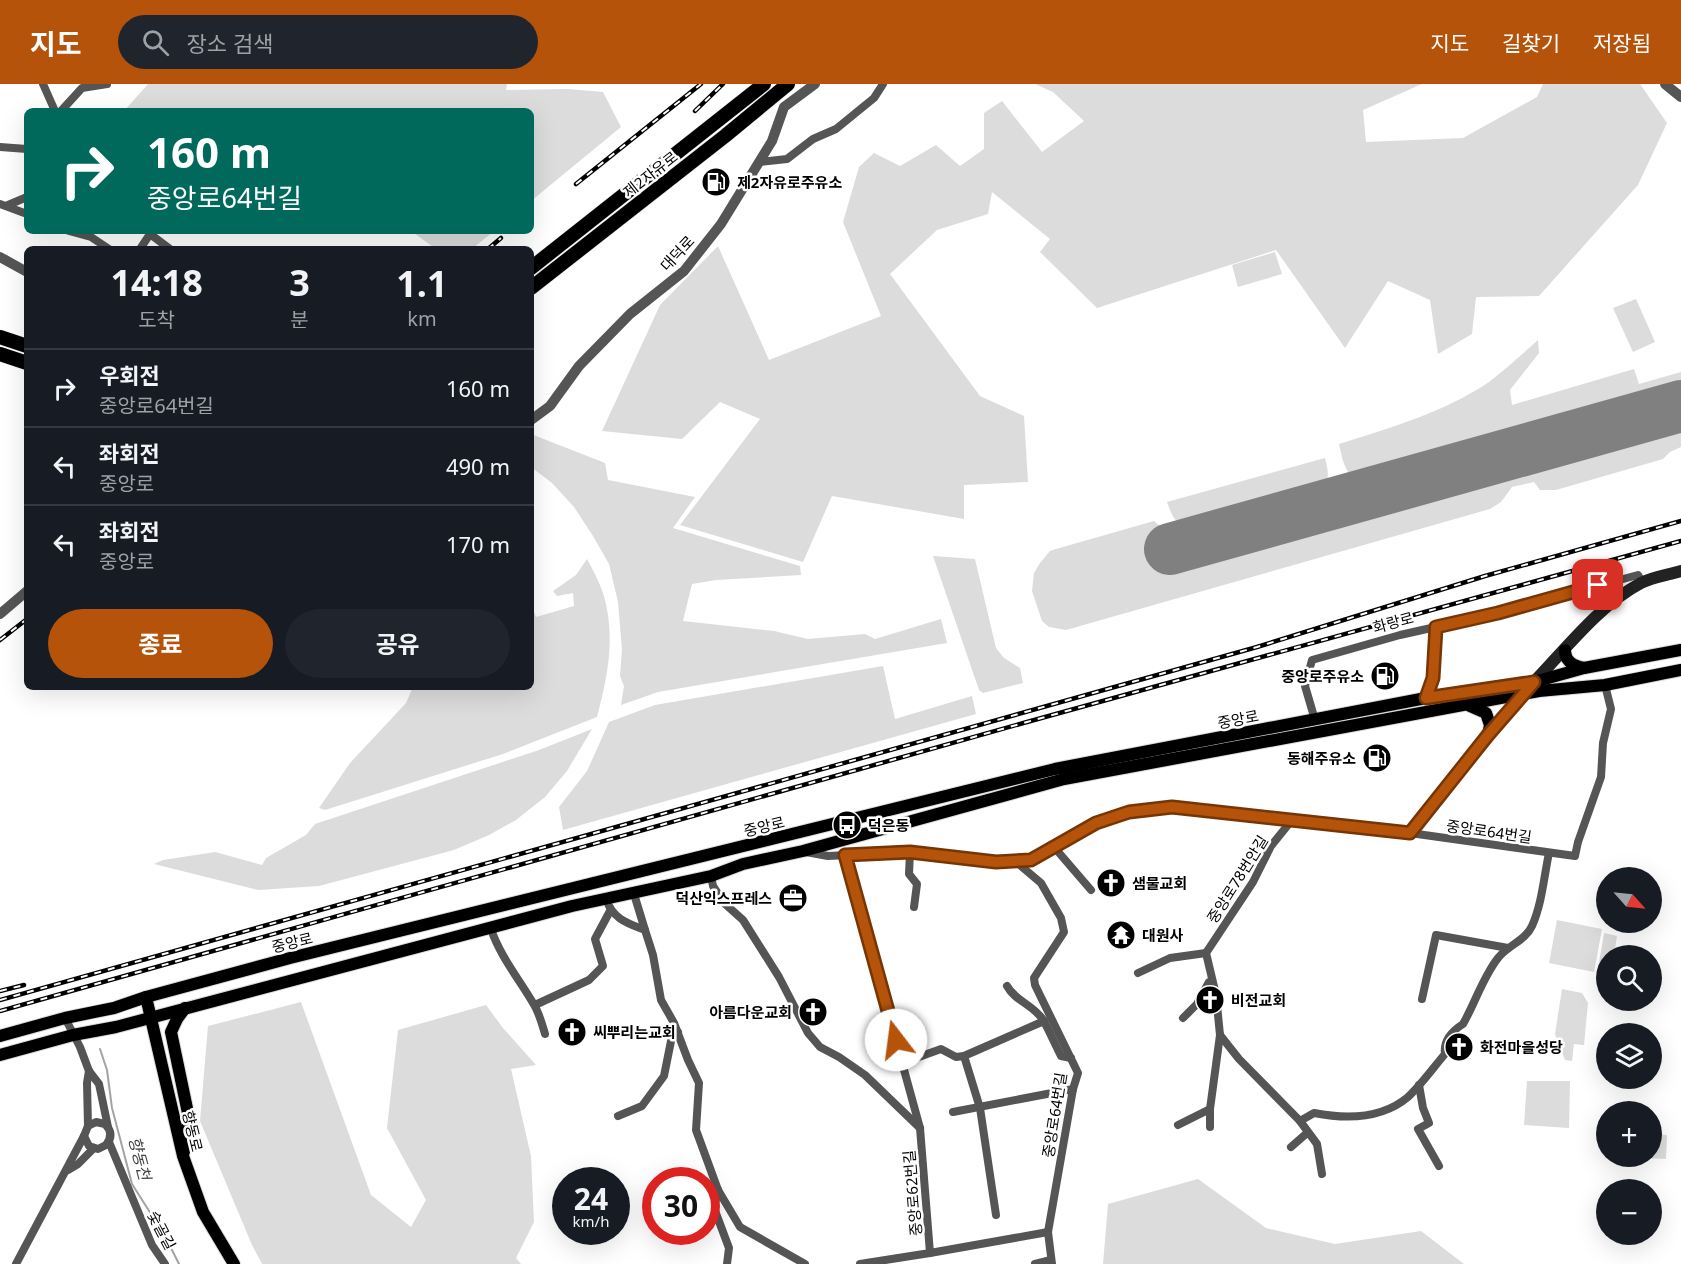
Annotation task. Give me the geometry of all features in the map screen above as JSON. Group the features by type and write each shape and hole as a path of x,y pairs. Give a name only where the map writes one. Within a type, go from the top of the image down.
{"highway":[{"name":"제2자유로","path":"534,266 764,84"},
{"name":"제2자유로","path":"534,286 788,84"},
{"path":"0,337 24,345"},
{"path":"0,354 24,362"}],"main road":[{"name":"화랑로","path":"1521,695 1602,610 1642,582 1681,571"},
{"path":"1565,650 1568,660 1584,669"},
{"name":"중앙로","path":"65,1018 114,1008 146,997 290,958 1055,769 1426,698 1534,682 1584,669 1681,650"},
{"name":"중앙로","path":"73,1035 116,1027 572,906 608,905 634,894 711,876 743,864 803,851 1064,779 1539,691 1605,685 1681,670"},
{"path":"1469,705 1486,713 1490,725 1488,735"},
{"name":"향동로","path":"146,997 183,1156 203,1212 234,1264"},
{"path":"183,1156 189,1119 171,1032 185,1008"},
{"path":"0,1036 65,1018"},
{"path":"0,1055 73,1035"}],"street":[{"path":"43,84 54,108"},
{"path":"64,108 82,88 107,84"},
{"name":"대덕로","path":"534,418 550,406 579,366 630,315 684,271 721,224 772,141 784,107 815,84"},
{"path":"759,162 787,159 813,139 836,129 874,98 883,84"},
{"path":"1665,84 1681,97"},
{"path":"0,147 24,149"},
{"path":"4,205 24,198"},
{"path":"4,205 24,213"},
{"path":"89,234 105,246"},
{"path":"150,234 166,246"},
{"path":"0,257 24,270"},
{"name":"화랑로","path":"1315,720 1305,686 1312,660 1401,634 1498,613 1638,575 1642,582"},
{"path":"0,614 24,594"},
{"path":"1426,698 1433,678 1436,627"},
{"name":"중앙로64번길","path":"803,851 828,856 910,852 963,860 996,862 1031,860 1096,823 1129,812 1172,807 1338,827 1410,833 1575,856 1601,777 1603,743 1611,709 1605,685"},
{"path":"1410,833 1521,695"},
{"name":"중앙로78번안길","path":"1206,953 1253,882 1271,846 1292,820"},
{"path":"1054,847 1091,890"},
{"path":"910,852 909,874 917,884 914,907"},
{"path":"1300,1121 1314,1113 1336,1118 1358,1117 1385,1110 1402,1102 1419,1085 1444,1054 1444,1047 1453,1030 1463,1024 1494,964 1508,948 1526,936 1532,924 1549,853"},
{"name":"중앙로62번길","path":"845,855 920,1128 930,1253 860,1264"},
{"name":"중앙로64번길","path":"1015,861 1041,883 1061,918 1064,932 1034,978 1035,985 1078,1072 1048,1232 1051,1262"},
{"path":"711,876 713,886 724,903 743,920 759,944 814,1040 820,1047 865,1075 920,1128"},
{"path":"634,894 653,955 661,1000 678,1032 699,1083 696,1130 710,1167"},
{"path":"535,1005 589,980 603,966 596,939 608,905 621,920 645,930"},
{"path":"491,929 510,968 535,1005 546,1034"},
{"path":"1422,999 1436,935 1508,948"},
{"path":"1138,973 1170,958 1206,953 1216,995 1220,1035 1210,1109 1210,1127"},
{"path":"1183,1018 1197,1004 1209,982 1212,981"},
{"path":"1007,986 1011,993 1037,1010 1061,1056 1071,1058"},
{"path":"16,1264 68,1170 71,1158 88,1126 89,1071 86,1059 65,1018"},
{"path":"902,1063 941,1049 956,1057 964,1056 1044,1021"},
{"path":"618,1116 642,1106 664,1076 672,1036 678,1032"},
{"path":"1220,1035 1239,1059 1300,1121 1317,1144 1322,1174"},
{"path":"964,1056 980,1108 996,1215"},
{"path":"84,1136 89,1146 94,1148 102,1148 111,1137 99,1084 89,1071"},
{"path":"1419,1085 1423,1108 1430,1123 1418,1130 1439,1166"},
{"path":"953,1112 1073,1089"},
{"path":"1178,1125 1210,1109"},
{"path":"88,1126 96,1122 108,1127"},
{"path":"1291,1147 1307,1132"},
{"name":"숯골길","path":"109,1142 152,1245 165,1264"},
{"path":"68,1170 78,1164 94,1148"},
{"path":"720,1193 740,1227 805,1264"},
{"path":"720,1224 729,1248 727,1264"},
{"path":"930,1253 1048,1232"},
{"path":"1035,1264 1051,1262"}],"shaded area":[{"path":"148,84 507,84 506,90 568,89 603,92 621,127 534,199 534,108 127,108"},
{"path":"1035,84 1422,84 1363,110 1366,142 1463,138 1537,97 1543,84 1640,84 1667,123 1638,185 1539,296 1476,297 1472,334 1438,354 1430,300 1388,281 1345,348 1276,250 1097,308 1040,252 1050,239 992,192 988,214 937,230 890,274 980,396 1024,416 1028,482 964,485 964,519 832,496 803,562 680,525 760,419 720,402 682,439 602,431 660,305 718,246 769,360 881,316 843,222 859,167 874,153 900,166 936,145 960,166 984,149 984,113 1002,101 1042,152 1084,121 1053,92"},
{"path":"415,234 490,234 476,246 432,246"},
{"path":"1275,252 1282,274 1238,287 1232,265"},
{"path":"1636,299 1655,342 1633,352 1613,308"},
{"path":"1538,340 1539,353 1510,390 1512,405 1634,369 1639,384 1681,372 1681,392 1367,480 1354,477 1346,469 1339,444 1436,411 1472,393 1508,367"},
{"path":"1681,415 1681,447 1670,452 1663,459 1556,490 1540,490 1534,482 1512,487 1501,502 1490,509 1066,630 1049,627 1042,621 1032,591 1034,573 1050,551 1154,521 1160,526 1168,561"},
{"path":"534,435 605,463 608,480 695,497 673,528 800,566 801,575 716,580 692,584 683,621 774,631 808,639 865,634 875,639 941,619 947,643 658,692 621,705 624,686 620,676 622,650 618,602 609,564 574,507 552,483 534,469"},
{"path":"1325,458 1328,478 1324,487 1316,495 1192,528 1178,523 1167,502"},
{"path":"933,556 975,559 996,648 1004,658 1020,668 1023,683 983,693 979,690"},
{"path":"587,559 598,580 607,609 609,655 597,717 503,754 325,810 319,808 350,763 406,703 412,690 534,690 534,612 536,617 574,606 573,593 557,596 553,591 576,575"},
{"path":"883,666 895,719 972,696 976,714 563,830 559,807 587,771 609,722 655,705"},
{"path":"592,729 567,771 545,797 516,820 454,850 319,886 258,890 154,864 163,860 215,852 262,865 266,858 306,835 315,824 539,750"},
{"path":"1557,920 1596,928 1596,933 1601,933 1599,945 1596,945 1594,972 1549,963"},
{"path":"1604,933 1617,936 1616,945 1602,945"},
{"path":"1562,989 1582,993 1588,1003 1584,1045 1574,1044 1572,1061 1565,1060 1555,1034"},
{"path":"301,1002 371,1195 411,1227 426,1200 387,1128 398,1030 486,1005 536,1065 511,1069 531,1156 534,1222 516,1258 521,1264 262,1264 200,1121 208,1026"},
{"path":"1527,1081 1570,1081 1569,1128 1524,1125"},
{"path":"1662,1135 1667,1135 1666,1159 1662,1159"},
{"path":"1198,1179 1266,1228 1335,1244 1421,1231 1464,1264 1103,1264 1108,1204"}],"waterway":[{"name":"향동천","path":"100,1049 107,1070 112,1108 132,1184 165,1236 179,1264"}],"runway":[{"path":"1170,549 1681,406"}],"railway":[{"path":"576,184 701,84"},
{"path":"695,111 723,84"},
{"path":"492,246 501,238"},
{"path":"0,1000 1257,647 1485,576 1681,521"},
{"path":"0,1011 1681,541"},
{"path":"0,640 24,621"},
{"path":"0,991 24,985"}],"place":[{"name":"제2자유로주유소","path":"716,182"},
{"name":"중앙로주유소","path":"1385,676"},
{"name":"동해주유소","path":"1377,758"},
{"name":"덕은동","path":"847,825"},
{"name":"샘물교회","path":"1111,883"},
{"name":"덕산익스프레스","path":"793,898"},
{"name":"대원사","path":"1121,935"},
{"name":"비전교회","path":"1210,1000"},
{"name":"아름다운교회","path":"813,1012"},
{"name":"씨뿌리는교회","path":"572,1032"},
{"name":"화전마을성당","path":"1459,1047"}],"route":[{"path":"896,1040 845,855 910,852 963,860 996,862 1031,860 1096,823 1129,812 1172,807 1266,816 1338,827 1410,833 1488,735 1534,682 1426,698 1433,678 1436,627 1498,613 1598,585"}]}
